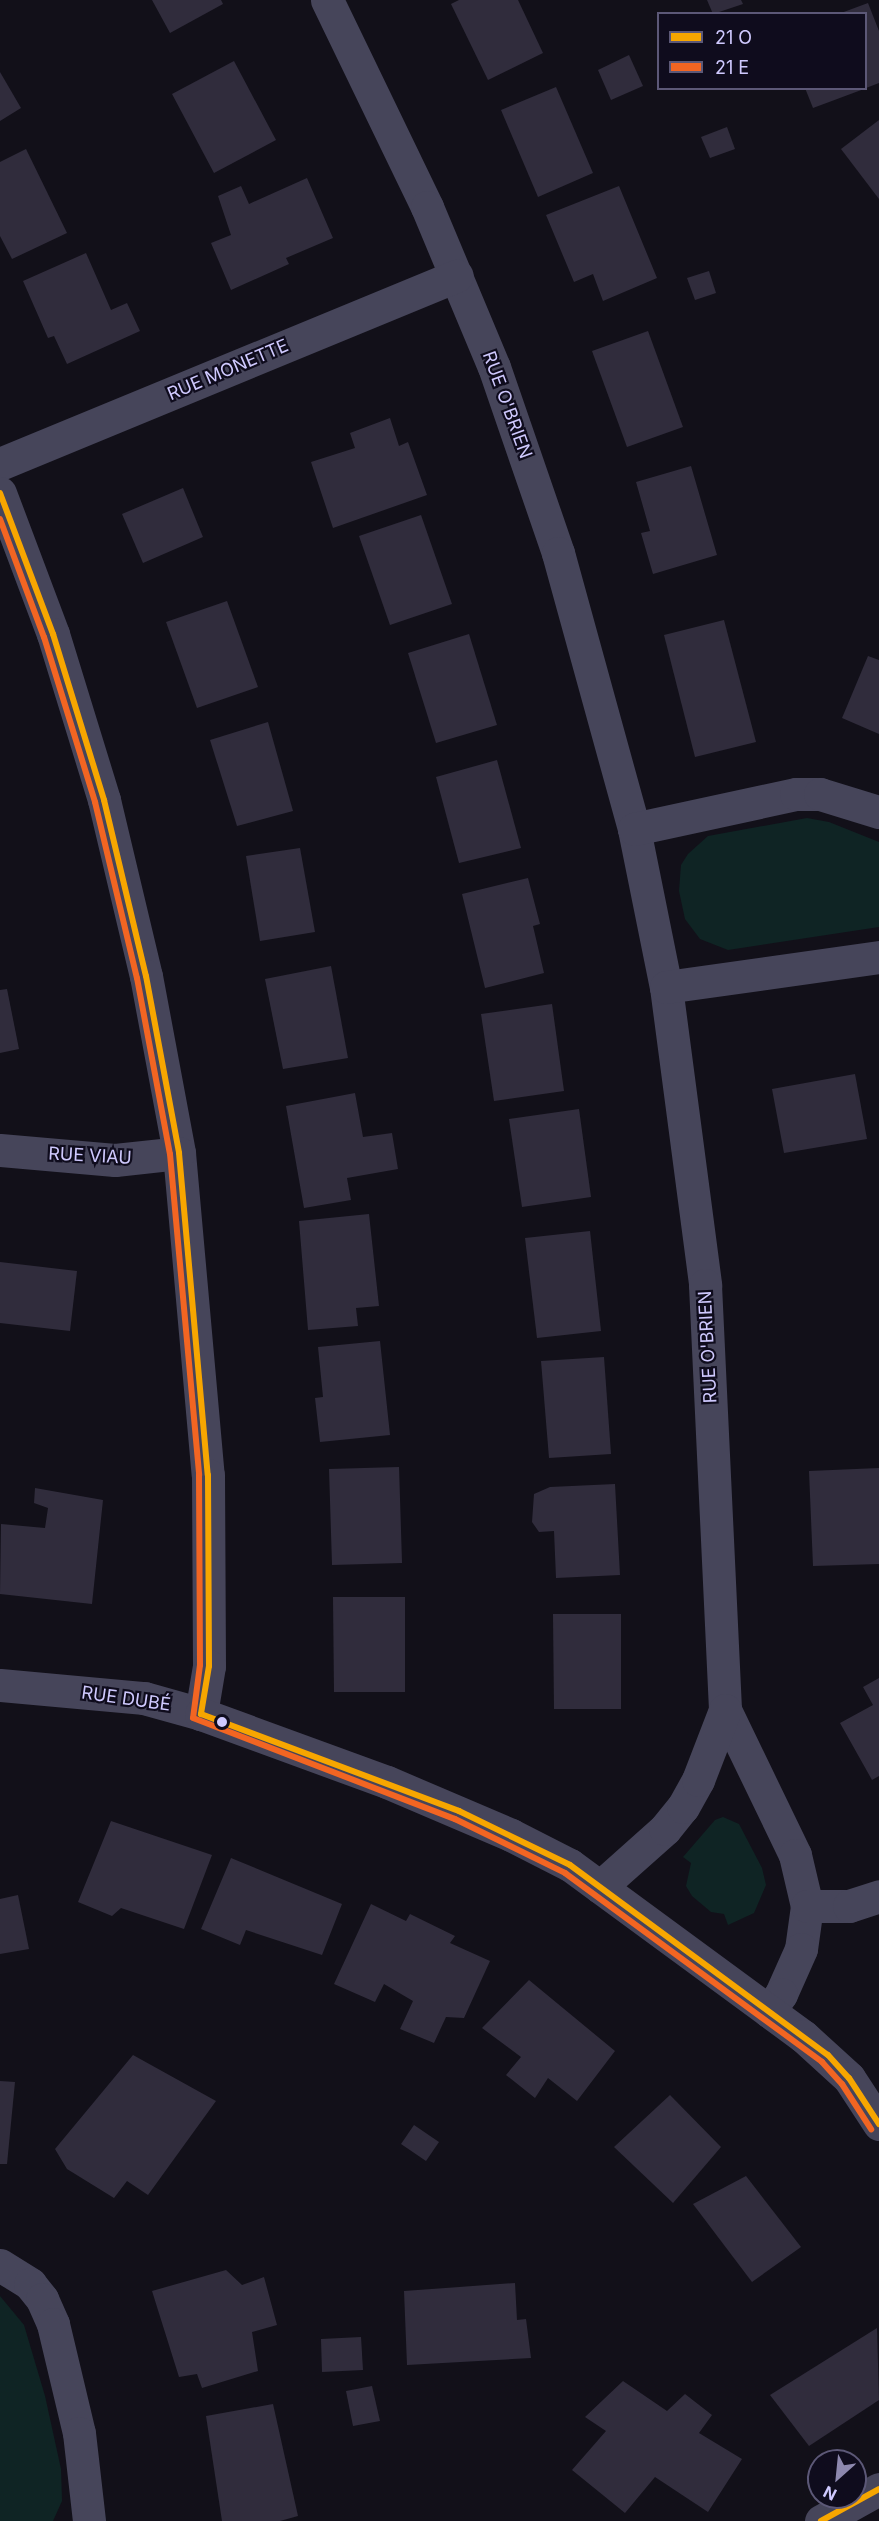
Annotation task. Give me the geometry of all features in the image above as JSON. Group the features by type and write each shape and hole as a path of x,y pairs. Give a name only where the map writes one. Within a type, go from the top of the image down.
{"street":[{"name":"RUE O'BRIEN","path":"327,0 457,276 494,367 558,553 634,829 666,987 705,1285 725,1710 795,1855 807,1906 801,1950 782,1994 769,2011"},
{"name":"RUE MONETTE","path":"0,464 457,276"},
{"path":"0,493 53,634 104,800 146,976 179,1153 208,1475 209,1666 201,1714"},
{"path":"634,829 796,794 820,794 879,812"},
{"path":"666,987 879,957"},
{"name":"RUE VIAU","path":"0,1150 115,1160 179,1153"},
{"name":"RUE DUBÉ","path":"0,1685 144,1698 201,1714 459,1811 570,1865 828,2055 849,2078 879,2124"},
{"name":"RUE O'BRIEN","path":"600,1887 665,1829 683,1807 725,1710"},
{"path":"807,1906 849,1906 879,1896"},
{"path":"0,2265 30,2284 42,2299 53,2324 79,2433 89,2521"},
{"path":"821,2521 879,2489"}],"green space":[{"path":"807,818 829,822 879,842 879,927 728,950 700,939 685,919 679,891 681,865 688,854 708,836"},
{"path":"723,1817 739,1824 762,1868 766,1885 754,1913 728,1925 724,1914 711,1912 692,1896 686,1886 691,1863 683,1857 715,1820"},
{"path":"0,2296 24,2325 45,2396 61,2469 62,2501 53,2521 0,2521"}],"building":[{"path":"152,0 221,0 223,4 170,33"},
{"path":"459,0 518,0 543,53 488,80 451,4"},
{"path":"707,0 741,0 743,4 719,12 712,12"},
{"path":"868,3 879,31 879,83 867,88 867,12 844,12"},
{"path":"629,55 643,86 611,100 598,70"},
{"path":"234,61 276,140 214,173 172,94"},
{"path":"0,72 21,108 0,121"},
{"path":"556,87 593,173 538,197 501,110"},
{"path":"806,90 861,90 813,108"},
{"path":"879,120 879,199 841,149"},
{"path":"727,127 735,149 710,158 701,137"},
{"path":"26,149 67,233 12,259 0,236 0,162"},
{"path":"307,178 333,238 286,258 289,264 231,290 211,243 231,235 218,196 241,186 249,204"},
{"path":"619,186 657,278 603,301 593,274 574,282 546,215"},
{"path":"86,253 111,310 127,303 140,331 67,364 54,336 48,338 23,281"},
{"path":"709,271 716,293 695,300 687,278"},
{"path":"648,331 683,427 627,447 592,351"},
{"path":"390,418 399,446 408,442 427,495 333,528 311,462 355,448 350,433"},
{"path":"691,466 717,555 653,574 641,533 650,531 636,482"},
{"path":"183,488 203,537 143,563 122,514"},
{"path":"421,515 452,604 390,625 359,536"},
{"path":"227,601 258,687 197,708 166,622"},
{"path":"724,620 756,742 695,757 664,635"},
{"path":"469,634 497,725 436,743 408,653"},
{"path":"868,656 879,660 879,734 842,718"},
{"path":"268,722 293,811 237,826 210,740"},
{"path":"497,760 521,848 459,863 436,777"},
{"path":"300,848 315,932 260,941 246,856"},
{"path":"528,878 540,924 533,926 544,973 485,988 462,894"},
{"path":"331,966 348,1058 283,1069 265,979"},
{"path":"7,989 19,1049 0,1053 0,990"},
{"path":"552,1004 564,1091 494,1101 481,1014"},
{"path":"855,1074 867,1139 784,1153 772,1089"},
{"path":"355,1093 363,1137 392,1133 398,1169 347,1178 351,1200 304,1208 286,1106"},
{"path":"579,1109 591,1197 522,1207 509,1119"},
{"path":"369,1214 379,1306 356,1308 358,1326 308,1330 299,1221"},
{"path":"590,1231 601,1331 537,1338 525,1238"},
{"path":"0,1262 77,1271 70,1331 0,1323"},
{"path":"380,1341 390,1435 320,1442 315,1398 323,1397 318,1347"},
{"path":"604,1357 611,1454 549,1458 541,1361"},
{"path":"399,1467 402,1563 332,1565 329,1469"},
{"path":"879,1468 879,1564 813,1566 809,1471"},
{"path":"615,1484 620,1575 556,1578 554,1531 539,1532 532,1522 534,1494 550,1487"},
{"path":"35,1488 103,1500 92,1604 0,1594 1,1524 45,1528 48,1508 34,1503"},
{"path":"333,1597 405,1597 405,1692 334,1692"},
{"path":"553,1614 621,1614 621,1709 554,1709"},
{"path":"879,1678 879,1776 872,1780 840,1723 873,1705 863,1687"},
{"path":"111,1821 212,1855 184,1929 121,1908 112,1916 78,1902"},
{"path":"231,1858 342,1904 322,1955 246,1930 240,1945 201,1929"},
{"path":"18,1895 29,1949 0,1954 0,1899"},
{"path":"371,1904 406,1921 410,1914 455,1936 450,1943 490,1961 464,2018 446,2017 434,2043 400,2029 413,2001 384,1984 375,2002 334,1984"},
{"path":"529,1980 615,2051 577,2101 548,2078 535,2098 506,2075 521,2057 482,2028"},
{"path":"133,2055 216,2101 148,2195 127,2181 114,2198 67,2169 55,2149"},
{"path":"0,2081 15,2082 7,2164 0,2164"},
{"path":"670,2095 721,2147 673,2203 614,2147"},
{"path":"414,2125 439,2142 426,2161 401,2144"},
{"path":"746,2176 801,2247 752,2282 693,2204"},
{"path":"226,2270 242,2285 264,2277 277,2325 252,2332 258,2371 202,2388 197,2374 179,2377 152,2291"},
{"path":"515,2283 517,2320 526,2319 531,2358 407,2365 404,2291"},
{"path":"877,2328 879,2400 809,2446 770,2395"},
{"path":"361,2337 363,2370 322,2372 321,2339"},
{"path":"623,2381 667,2411 685,2394 712,2415 699,2433 742,2459 708,2512 655,2477 625,2513 572,2470 606,2431 585,2417"},
{"path":"372,2386 380,2421 353,2426 346,2391"},
{"path":"273,2404 298,2516 280,2521 222,2521 206,2416"}],"transit line":[{"path":"0,493 53,634 104,800 146,976 179,1153 208,1475 209,1666 201,1714 459,1811 570,1865 828,2055 849,2078 879,2124"},
{"path":"0,519 44,637 95,802 137,978 170,1154 199,1475 200,1665 193,1718 455,1819 565,1873 822,2062 842,2084 871,2129"},
{"path":"821,2521 879,2489"}]}
